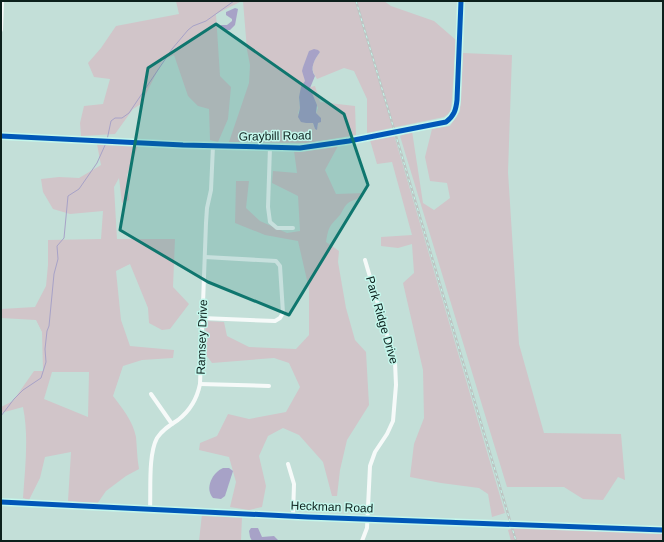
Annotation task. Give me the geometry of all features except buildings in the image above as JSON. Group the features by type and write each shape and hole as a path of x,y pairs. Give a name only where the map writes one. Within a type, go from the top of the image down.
{"street":[{"path":"1,30 2,1"},
{"name":"Graybill Road","path":"1,136 213,146 300,148 348,141 446,122 455,113 457,100 461,1"},
{"name":"Ramsey Drive","path":"150,509 153,450 155,444 161,433 191,408 198,395 200,384 207,208 211,190 213,146"},
{"path":"270,147 268,207 270,222 277,228 294,228"},
{"path":"202,318 274,320 280,318 283,312 280,266 276,261 205,257"},
{"name":"Park Ridge Drive","path":"362,541 367,528 368,519 370,466 374,453 387,434 393,421 396,368 365,260"},
{"path":"200,384 269,386"},
{"path":"151,394 172,424"},
{"path":"288,464 294,484 294,516"},
{"name":"Heckman Road","path":"1,502 294,516 663,530"}],"highlighted area":[{"path":"216,24 344,114 368,185 289,315 208,282 120,230 148,68"}],"shaded area":[{"path":"176,1 242,1 216,14 220,76 231,87 228,119 218,142 210,140 209,109 198,106 188,96 174,55 163,60 141,104 133,109 115,134 81,136 80,123 84,106 103,104 110,79 94,77 88,63 101,48 116,26 179,14"},
{"path":"243,1 384,1 391,6 434,21 456,40 451,112 444,117 367,133 367,99 354,71 344,68 317,79 313,72 313,65 320,52 310,53 303,67 305,81 299,97 300,108 298,113 306,123 313,123 315,129 318,126 316,113 318,108 310,88 315,86 320,102 355,106 356,135 308,143 229,142 249,83 250,65 247,50"},
{"path":"235,8 238,9 235,25 230,30 224,30 221,28 221,25 227,25 232,21 232,19 226,15 226,12"},
{"path":"314,49 320,52 313,64 313,73 315,76 310,88 317,105 316,113 321,118 321,122 318,123 317,130 315,129 313,123 301,122 298,117 300,108 299,97 301,87 305,81 302,71 309,51"},
{"path":"463,53 512,55 508,172 519,344 544,433 621,434 625,480 618,477 603,500 583,499 564,487 507,487 400,136 412,131 423,203 434,210 450,198 447,183 430,181 425,157 432,129 450,126 460,111"},
{"path":"394,135 505,513 492,517 488,494 479,488 410,477 414,444 424,418 423,370 403,283 414,273 412,244 398,248 381,246 381,237 412,235 392,162 377,164 370,140"},
{"path":"97,144 138,146 127,175 129,200 122,203 119,178 114,187 117,239 175,239 173,287 189,304 170,329 162,330 149,323 148,308 130,264 116,271 121,320 130,346 174,350 173,358 142,360 123,366 113,396 127,415 135,431 139,469 126,476 106,491 97,504 68,501 71,452 45,457 40,478 29,500 23,498 26,430 23,407 1,413 1,407 13,401 34,371 43,371 42,332 36,320 1,318 1,309 35,307 46,286 48,240 101,239 103,211 70,214 53,209 43,192 41,179 59,177 79,178 101,165","holes":["52,372 89,372 88,417 44,399"]},
{"path":"338,146 325,170 336,194 364,193 346,205 330,227 326,242 339,251 338,262 346,308 355,340 366,352 369,405 347,440 340,470 337,496 332,496 323,462 299,435 283,428 268,436 259,456 266,486 262,507 249,510 230,507 236,482 229,457 199,450 200,443 217,436 228,414 249,419 286,412 300,387 289,363 274,358 212,363 204,352 206,321 224,322 227,336 249,347 296,349 309,335 309,289 298,241 265,235 235,223 236,181 249,181 246,208 260,221 287,233 300,231 298,196 272,183 273,171 297,173 294,151"},
{"path":"223,468 229,468 233,471 225,496 221,499 213,498 209,490 211,481 216,473"},
{"path":"202,514 242,516 241,541 199,541"},
{"path":"516,527 663,534 663,541 511,541 508,530"},
{"path":"251,528 258,528 262,537 274,536 279,541 252,541 249,531"}],"waterway":[{"path":"107,140 111,121 115,118 122,118 129,113 172,49 188,30 193,26 206,21 234,1"},
{"path":"1,416 23,390 41,378 46,362 45,349 49,326 54,274 58,259 57,246 64,238 68,196 79,189 97,163 106,143"}],"railway":[{"path":"356,1 516,541"}],"cycle path":[{"path":"1,136 183,145 300,148 349,141 446,122 453,115 457,104 461,1"},
{"path":"1,502 308,517 663,530"}]}
